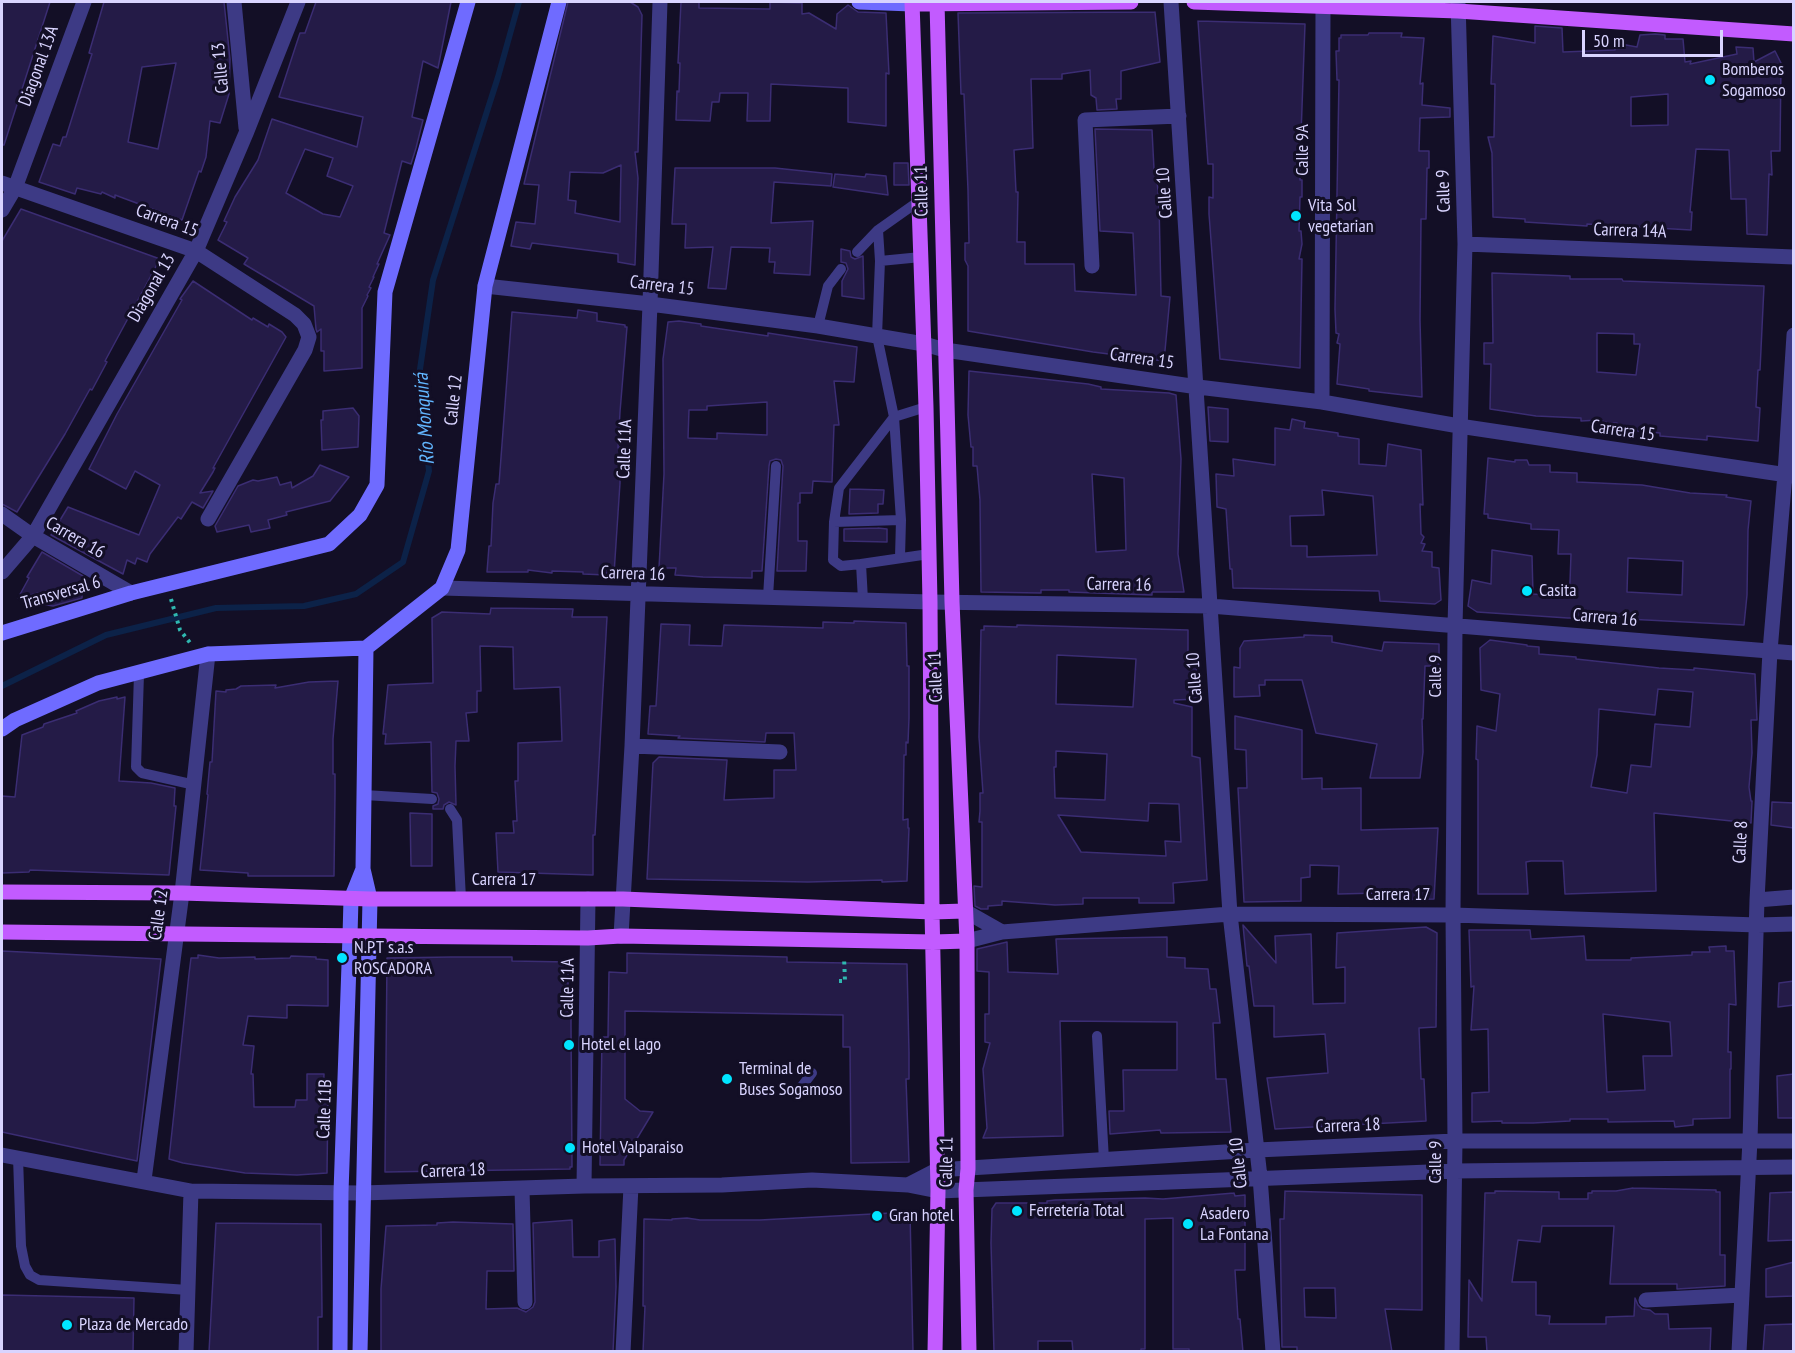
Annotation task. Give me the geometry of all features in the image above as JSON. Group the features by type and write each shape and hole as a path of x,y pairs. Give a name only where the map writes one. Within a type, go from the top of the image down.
{"main road":[{"path":"912,3 1131,2"},
{"path":"1194,2 1458,6 1794,34"},
{"name":"Calle 11","path":"912,3 926,407 930,602 932,912 938,1191 935,1352"},
{"name":"Calle 11","path":"937,3 952,602 967,940 968,1169 966,1190 969,1352"},
{"name":"Carrera 17","path":"2,892 182,893 351,899 623,898 932,912 965,911"},
{"name":"Carrera 17","path":"2,932 588,938 621,936 933,942 967,940"}],"street":[{"name":"Diagonal 13A","path":"2,210 8,186 84,2"},
{"name":"Calle 13","path":"234,2 247,131"},
{"name":"Diagonal 13","path":"2,573 33,536 196,251 298,2"},
{"path":"131,593 329,544 360,515 377,484 385,292 468,2"},
{"name":"Calle 12","path":"366,648 441,588 458,550 485,286 559,2"},
{"name":"Calle 11A","path":"621,936 632,746 660,2"},
{"path":"859,2 912,3"},
{"name":"Calle 10","path":"1172,2 1230,914 1260,1177 1273,1352"},
{"name":"Calle 9A","path":"1322,402 1323,5"},
{"name":"Calle 9","path":"1452,1352 1455,1171 1453,915 1455,626 1465,244 1458,6"},
{"path":"1092,266 1084,120 1179,116"},
{"name":"Carrera 15","path":"8,186 196,251 295,315 304,324 309,337 305,350 208,519"},
{"name":"Carrera 14A","path":"1465,244 1794,257"},
{"name":"Carrera 15","path":"485,286 650,304 818,326 924,344 945,350 1198,387 1322,402 1459,426 1790,475"},
{"name":"Calle 8","path":"1739,1352 1750,1140 1757,900 1770,651 1790,475 1794,335"},
{"name":"Carrera 16","path":"2,514 33,536 131,593"},
{"name":"Carrera 16","path":"441,588 930,602 1210,606 1794,653"},
{"name":"Transversal 6","path":"2,633 131,593"},
{"path":"2,729 15,720 98,683 208,654 366,648"},
{"name":"Calle 11B","path":"360,1352 370,899 363,869 366,648"},
{"name":"Calle 12","path":"144,1180 182,893 208,654"},
{"path":"632,746 780,752"},
{"name":"Calle 11B","path":"340,1352 341,1192 351,899 363,869"},
{"path":"1757,900 1794,897"},
{"name":"Calle 11A","path":"584,1186 588,899"},
{"path":"965,911 1002,932"},
{"name":"Carrera 17","path":"967,940 1002,932 1230,914 1453,915 1758,925 1794,924"},
{"name":"Carrera 18","path":"908,1185 937,1170 1257,1150 1455,1142 1794,1141"},
{"name":"Carrera 18","path":"2,1155 144,1180 191,1191 362,1193 584,1186 722,1185 812,1179 908,1185 938,1191 1455,1171 1794,1167"},
{"path":"623,1352 631,1186"},
{"path":"522,1189 525,1302"},
{"path":"186,1352 191,1191"},
{"path":"1646,1300 1742,1296"}],"lane":[{"path":"857,252 878,230 919,201"},
{"path":"878,230 880,261 877,336 894,417 901,520 900,557"},
{"path":"880,261 921,257"},
{"path":"818,326 828,286 841,269"},
{"path":"926,407 894,417 839,488 834,522 833,560 841,566 929,554"},
{"path":"768,597 776,466"},
{"path":"834,522 901,520"},
{"path":"861,564 863,600"},
{"path":"139,674 136,767 142,773 195,785"},
{"path":"364,795 432,799"},
{"path":"450,809 457,820 460,899"},
{"path":"1097,1036 1104,1160"},
{"path":"796,1094 812,1073"},
{"path":"18,1158 21,1246 25,1266 30,1275 39,1280 188,1290"}],"path":[{"path":"172,600 180,630 191,644"},
{"path":"839,981 845,981 844,956"}],"building":[{"path":"2,2 50,2 4,145 2,145"},
{"path":"104,2 224,2 230,59 229,94 220,123 210,121 206,157 182,220 115,195 115,198 102,192 101,194 77,188 75,194 39,182 53,144 60,146 63,137 66,137 92,54 89,53","holes":["176,63 158,149 128,142 142,67"]},
{"path":"316,2 451,2 438,68 423,61 412,117 423,120 411,164 402,161 384,233 390,235 362,308 362,368 324,371 321,329 317,332 314,306 244,264 248,258 218,240 235,197 258,160 272,119 357,147 363,117 279,97 300,33 305,33","holes":["305,149 333,158 327,176 353,186 340,217 323,214 286,193"]},
{"path":"568,2 630,2 638,7 642,15 638,152 635,152 638,178 635,265 618,262 618,254 532,243 530,249 511,246 516,222 535,224 539,185 524,184","holes":["621,165 620,222 575,213 576,201 568,200 570,172 603,173"]},
{"path":"681,2 699,2 699,8 770,9 770,2 802,3 802,14 809,13 836,29 837,14 848,5 858,12 886,13 889,74 886,73 886,126 848,122 848,88 771,84 770,121 747,121 748,93 720,93 719,102 712,102 710,121 676,120 677,91 679,92"},
{"path":"1155,12 1160,62 1121,71 1121,99 1116,99 1117,109 1097,110 1096,98 1091,95 1090,70 1062,74 1062,79 1031,79 1033,148 1014,150 1016,192 1018,192 1017,242 1025,242 1025,264 1074,264 1075,291 1136,295 1133,233 1100,231 1095,129 1152,130 1159,203 1161,296 1170,297 1164,361 1093,352 968,331 968,266 965,260 965,243 969,243 968,190 958,13"},
{"path":"1198,21 1305,24 1300,163 1302,197 1300,197 1299,231 1301,231 1302,244 1299,259 1302,259 1300,368 1220,359 1209,214 1209,197 1213,198 1213,164 1208,164"},
{"path":"1535,26 1562,28 1563,52 1615,50 1615,43 1637,47 1640,35 1655,34 1665,35 1665,39 1683,39 1685,62 1691,61 1690,64 1737,54 1736,47 1753,48 1754,62 1775,51 1781,63 1780,151 1771,151 1772,175 1769,174 1767,235 1747,234 1746,199 1731,199 1729,150 1696,149 1690,212 1692,212 1691,230 1525,222 1525,219 1493,217 1492,153 1488,137 1494,137 1495,84 1491,84 1493,36 1535,43","holes":["1668,94 1668,125 1631,126 1631,97"]},
{"path":"1369,33 1402,33 1401,37 1424,38 1420,84 1423,83 1422,105 1450,108 1450,117 1420,118 1419,151 1429,151 1426,219 1421,219 1422,397 1369,391 1369,389 1337,384 1340,344 1337,343 1339,334 1336,333 1335,309 1339,80 1337,80 1336,51 1339,51 1341,35 1368,35"},
{"path":"894,163 908,163 909,185 894,185"},
{"path":"675,168 775,168 832,174 831,186 774,182 771,223 813,221 810,275 774,273 775,262 769,262 770,248 731,247 726,289 708,288 713,247 685,248 686,224 672,224"},
{"path":"835,174 865,177 866,174 886,176 888,195 833,187"},
{"path":"21,209 160,259 105,361 107,362 92,390 90,389 17,512 2,504 2,241"},
{"path":"841,249 850,251 851,257 855,259 863,256 864,299 842,296 842,281 848,269 846,263 841,262"},
{"path":"1492,273 1570,276 1570,279 1622,279 1623,281 1764,286 1756,407 1760,408 1758,441 1707,436 1707,440 1660,436 1660,433 1627,430 1626,427 1617,427 1617,423 1599,420 1581,421 1581,418 1536,416 1490,409 1491,364 1484,364 1484,343 1493,343","holes":["1597,333 1634,334 1634,344 1640,344 1636,375 1597,372"]},
{"path":"193,281 252,320 253,318 268,327 269,324 286,337 200,493 213,491 203,508 192,502 181,519 178,517 150,554 147,562 137,558 135,564 127,560 123,574 51,535 68,507 139,535 160,485 135,471 126,489 89,469 117,414 182,300 180,299"},
{"path":"578,310 597,313 597,321 627,327 618,448 620,447 620,483 614,574 552,571 552,573 528,570 528,572 487,572 493,503 496,484 499,484 512,312 577,318"},
{"path":"679,321 768,336 768,333 857,347 854,382 834,381 839,425 834,425 832,482 813,481 812,493 800,493 798,541 807,541 806,571 777,571 783,466 781,460 776,459 770,461 769,466 762,571 752,571 752,578 703,577 675,575 676,568 659,568 664,474 663,359 668,322","holes":["767,402 767,435 717,433 717,439 688,438 689,410 707,410 707,406"]},
{"path":"969,371 1088,384 1101,387 1101,389 1176,395 1181,459 1178,554 1184,592 1152,592 1152,595 1069,592 1069,590 1041,590 1041,593 981,592 980,500 977,466 973,466 973,447 971,447 968,415","holes":["1092,474 1124,478 1126,550 1096,552"]},
{"path":"1208,407 1228,409 1228,442 1210,441"},
{"path":"353,408 359,416 358,447 322,450 323,411"},
{"path":"1292,419 1305,422 1304,428 1359,439 1359,464 1386,466 1388,444 1421,450 1423,505 1420,504 1421,534 1424,537 1421,543 1425,544 1422,551 1432,552 1432,567 1439,568 1441,600 1435,604 1380,601 1379,591 1233,588 1226,509 1217,507 1216,474 1234,476 1233,459 1275,465 1275,428 1290,430","holes":["1322,490 1373,496 1377,555 1307,557 1307,546 1291,546 1290,516 1324,515"]},
{"path":"1488,458 1515,462 1515,460 1527,460 1529,465 1550,465 1550,472 1577,473 1577,482 1642,485 1690,493 1727,495 1726,497 1751,501 1744,625 1627,619 1627,617 1589,614 1589,618 1568,618 1477,612 1468,606 1472,580 1491,584 1492,550 1532,556 1533,594 1568,597 1570,582 1571,554 1558,554 1559,530 1531,529 1531,524 1488,518 1488,514 1484,514","holes":["1628,558 1683,561 1682,595 1627,592"]},
{"path":"320,465 349,477 330,501 286,512 287,515 268,520 270,528 251,532 249,525 217,532 215,526 238,486 253,480 277,477 280,485 291,482 292,488 313,476"},
{"path":"850,489 884,490 883,504 878,504 878,513 849,514"},
{"path":"844,529 887,529 887,542 844,541"},
{"path":"42,552 83,576 82,598 53,606 41,604 47,591 18,598"},
{"path":"491,608 573,609 572,617 607,617 595,835 593,835 593,875 498,872 496,833 514,833 513,821 517,821 515,781 518,781 518,743 562,741 560,687 514,689 513,647 480,646 481,691 477,691 477,712 466,713 469,741 456,741 456,805 449,802 444,805 443,809 433,809 439,799 437,793 432,792 431,742 385,744 386,734 383,734 388,685 433,683 432,618 442,612 490,614"},
{"path":"854,621 906,623 909,718 908,743 906,742 906,755 904,755 903,820 908,819 909,828 907,881 647,879 653,763 659,757 727,760 724,800 774,798 774,770 796,770 794,733 766,733 765,742 678,738 680,736 648,734 650,706 656,706 661,624 690,625 689,645 722,646 724,625 823,628 823,622 854,623"},
{"path":"1017,625 1188,630 1188,661 1196,662 1198,699 1174,700 1174,703 1192,707 1192,756 1200,758 1207,880 1173,883 1174,903 1139,903 1139,898 1083,898 1083,904 1055,905 1002,901 1002,905 988,906 988,909 975,906 974,886 982,887 982,822 979,822 980,793 983,793 979,737 981,630 984,630 984,626 1017,627","holes":["1057,655 1136,659 1133,707 1056,704","1056,751 1107,754 1105,800 1055,798 1054,767 1056,767","1149,803 1179,804 1181,842 1165,841 1166,856 1081,852 1058,815 1148,821"]},
{"path":"1304,635 1332,636 1332,642 1382,651 1384,642 1439,644 1439,666 1425,666 1423,752 1420,778 1370,778 1377,744 1316,733 1302,680 1265,680 1265,685 1259,685 1260,696 1234,697 1234,667 1240,668 1240,648 1244,641 1304,637"},
{"path":"1490,640 1539,647 1539,654 1576,657 1576,659 1659,668 1694,670 1694,668 1755,674 1757,720 1751,720 1752,753 1749,787 1752,801 1751,823 1654,813 1656,891 1565,894 1563,861 1531,861 1526,862 1528,894 1478,894 1477,726 1496,731 1500,694 1481,690 1480,648","holes":["1658,689 1693,692 1690,727 1655,724 1651,767 1631,765 1627,793 1591,787 1597,755 1599,709 1655,715"]},
{"path":"338,681 333,739 334,876 248,876 248,873 200,870 210,762 212,762 216,691 226,692 226,690 241,686 276,685 275,688 309,682"},
{"path":"117,697 117,699 125,697 119,781 151,783 175,788 174,806 176,806 169,875 30,870 29,872 2,873 2,796 15,797 22,735 43,727 44,724 77,713 76,711 99,701"},
{"path":"1235,716 1302,730 1302,779 1322,778 1322,789 1361,788 1361,830 1438,828 1434,899 1378,900 1379,893 1338,894 1339,866 1310,865 1310,877 1301,878 1301,901 1244,902 1238,788 1247,788 1246,750 1235,749"},
{"path":"1772,802 1794,803 1794,828 1771,825"},
{"path":"410,813 432,814 432,866 411,866"},
{"path":"1243,925 1276,963 1275,936 1311,934 1313,1004 1345,1003 1345,967 1336,968 1337,933 1426,927 1437,933 1436,1027 1419,1028 1421,1079 1424,1079 1426,1121 1275,1129 1267,1078 1328,1073 1325,1034 1274,1037 1274,1006 1254,1006"},
{"path":"1469,930 1530,930 1531,939 1584,936 1586,960 1631,960 1631,958 1692,955 1692,952 1710,952 1709,947 1726,946 1726,951 1734,951 1736,1005 1729,1004 1730,1118 1693,1119 1693,1125 1675,1127 1674,1121 1608,1122 1608,1119 1570,1119 1570,1121 1533,1123 1472,1122 1472,1093 1489,1092 1488,1029 1471,1030 1474,986 1471,987","holes":["1603,1014 1670,1022 1672,1056 1643,1056 1645,1090 1607,1092"]},
{"path":"1167,937 1167,957 1185,958 1185,968 1208,969 1210,989 1216,989 1220,1023 1213,1023 1216,1079 1226,1079 1231,1132 1161,1133 1160,1130 1110,1134 1109,1111 1124,1111 1123,1070 1177,1070 1177,1022 1060,1021 1063,1136 983,1138 987,1128 983,1069 990,1043 985,1042 985,1014 989,1014 989,972 977,971 977,949 1007,942 1008,972 1058,974 1056,939"},
{"path":"2,951 161,959 137,1161 2,1132"},
{"path":"627,953 787,957 787,962 907,964 909,1079 906,1079 909,1162 851,1163 850,1047 843,1047 843,1015 625,1011 625,1099 640,1111 653,1112 624,1160 624,1165 600,1165 602,1037 608,1037 609,972 627,973"},
{"path":"198,955 219,958 255,957 255,959 290,958 291,956 328,960 328,1006 287,1005 287,1018 248,1016 243,1045 254,1046 251,1074 253,1074 254,1107 295,1107 296,1100 307,1100 307,1074 324,1074 323,1094 328,1097 327,1173 297,1175 245,1173 169,1159 191,958 198,958"},
{"path":"512,957 512,961 568,962 568,1012 571,1012 572,1167 570,1169 385,1172 387,958"},
{"path":"1794,981 1794,1005 1778,1007 1779,983"},
{"path":"1794,1074 1794,1118 1778,1118 1777,1076"},
{"path":"1633,1188 1716,1190 1720,1192 1720,1255 1725,1255 1725,1286 1677,1289 1677,1284 1610,1284 1614,1226 1542,1226 1540,1242 1518,1240 1512,1282 1536,1282 1536,1315 1550,1316 1549,1324 1606,1324 1606,1317 1634,1316 1635,1298 1642,1309 1650,1310 1655,1314 1668,1314 1669,1329 1711,1328 1710,1352 1487,1352 1486,1337 1468,1337 1469,1280 1482,1301 1485,1193 1495,1193 1495,1191 1559,1192 1559,1199 1588,1199 1588,1193 1592,1191"},
{"path":"1285,1191 1422,1195 1422,1310 1385,1309 1392,1352 1297,1352 1297,1347 1282,1347 1280,1219 1284,1219","holes":["1304,1288 1335,1288 1336,1318 1305,1317"]},
{"path":"1794,1192 1794,1240 1768,1241 1770,1193"},
{"path":"1234,1193 1235,1196 1245,1195 1245,1270 1235,1270 1243,1352 1189,1352 1189,1349 1173,1349 1173,1218 1145,1219 1145,1349 1141,1349 1141,1352 1073,1352 1072,1341 1038,1341 1038,1352 994,1352 991,1243 992,1209 996,1203 1163,1199"},
{"path":"910,1212 913,1352 643,1352 644,1219 760,1220"},
{"path":"572,1220 573,1257 599,1257 599,1241 615,1239 616,1287 613,1352 381,1352 381,1289 386,1226 437,1225 437,1223 453,1222 513,1224 514,1271 487,1271 486,1309 517,1308 526,1312 533,1307 535,1302 533,1223"},
{"path":"216,1223 321,1224 322,1317 318,1317 318,1352 209,1352"},
{"path":"1794,1262 1794,1296 1766,1297 1766,1269"},
{"name":"Plaza de Mercado","path":"2,1295 134,1298 133,1352 2,1352"},
{"path":"1794,1324 1794,1352 1763,1352 1765,1325"}],"waterway":[{"name":"Río Monquirá","path":"2,686 106,635 216,608 304,606 356,594 403,562 429,471 419,376 433,280 498,77 519,2"}],"place":[{"name":"Bomberos Sogamoso","path":"1710,80"},
{"name":"Vita Sol vegetarian","path":"1296,216"},
{"name":"Casita","path":"1527,591"},
{"name":"N.P.T s.a.s ROSCADORA","path":"342,958"},
{"name":"Hotel el lago","path":"569,1045"},
{"name":"Terminal de Buses Sogamoso","path":"727,1079"},
{"name":"Hotel Valparaiso","path":"570,1148"},
{"name":"Ferretería Total","path":"1017,1211"},
{"name":"Gran hotel","path":"877,1216"},
{"name":"Asadero La Fontana","path":"1188,1224"},
{"name":"Plaza de Mercado","path":"67,1325"}]}
